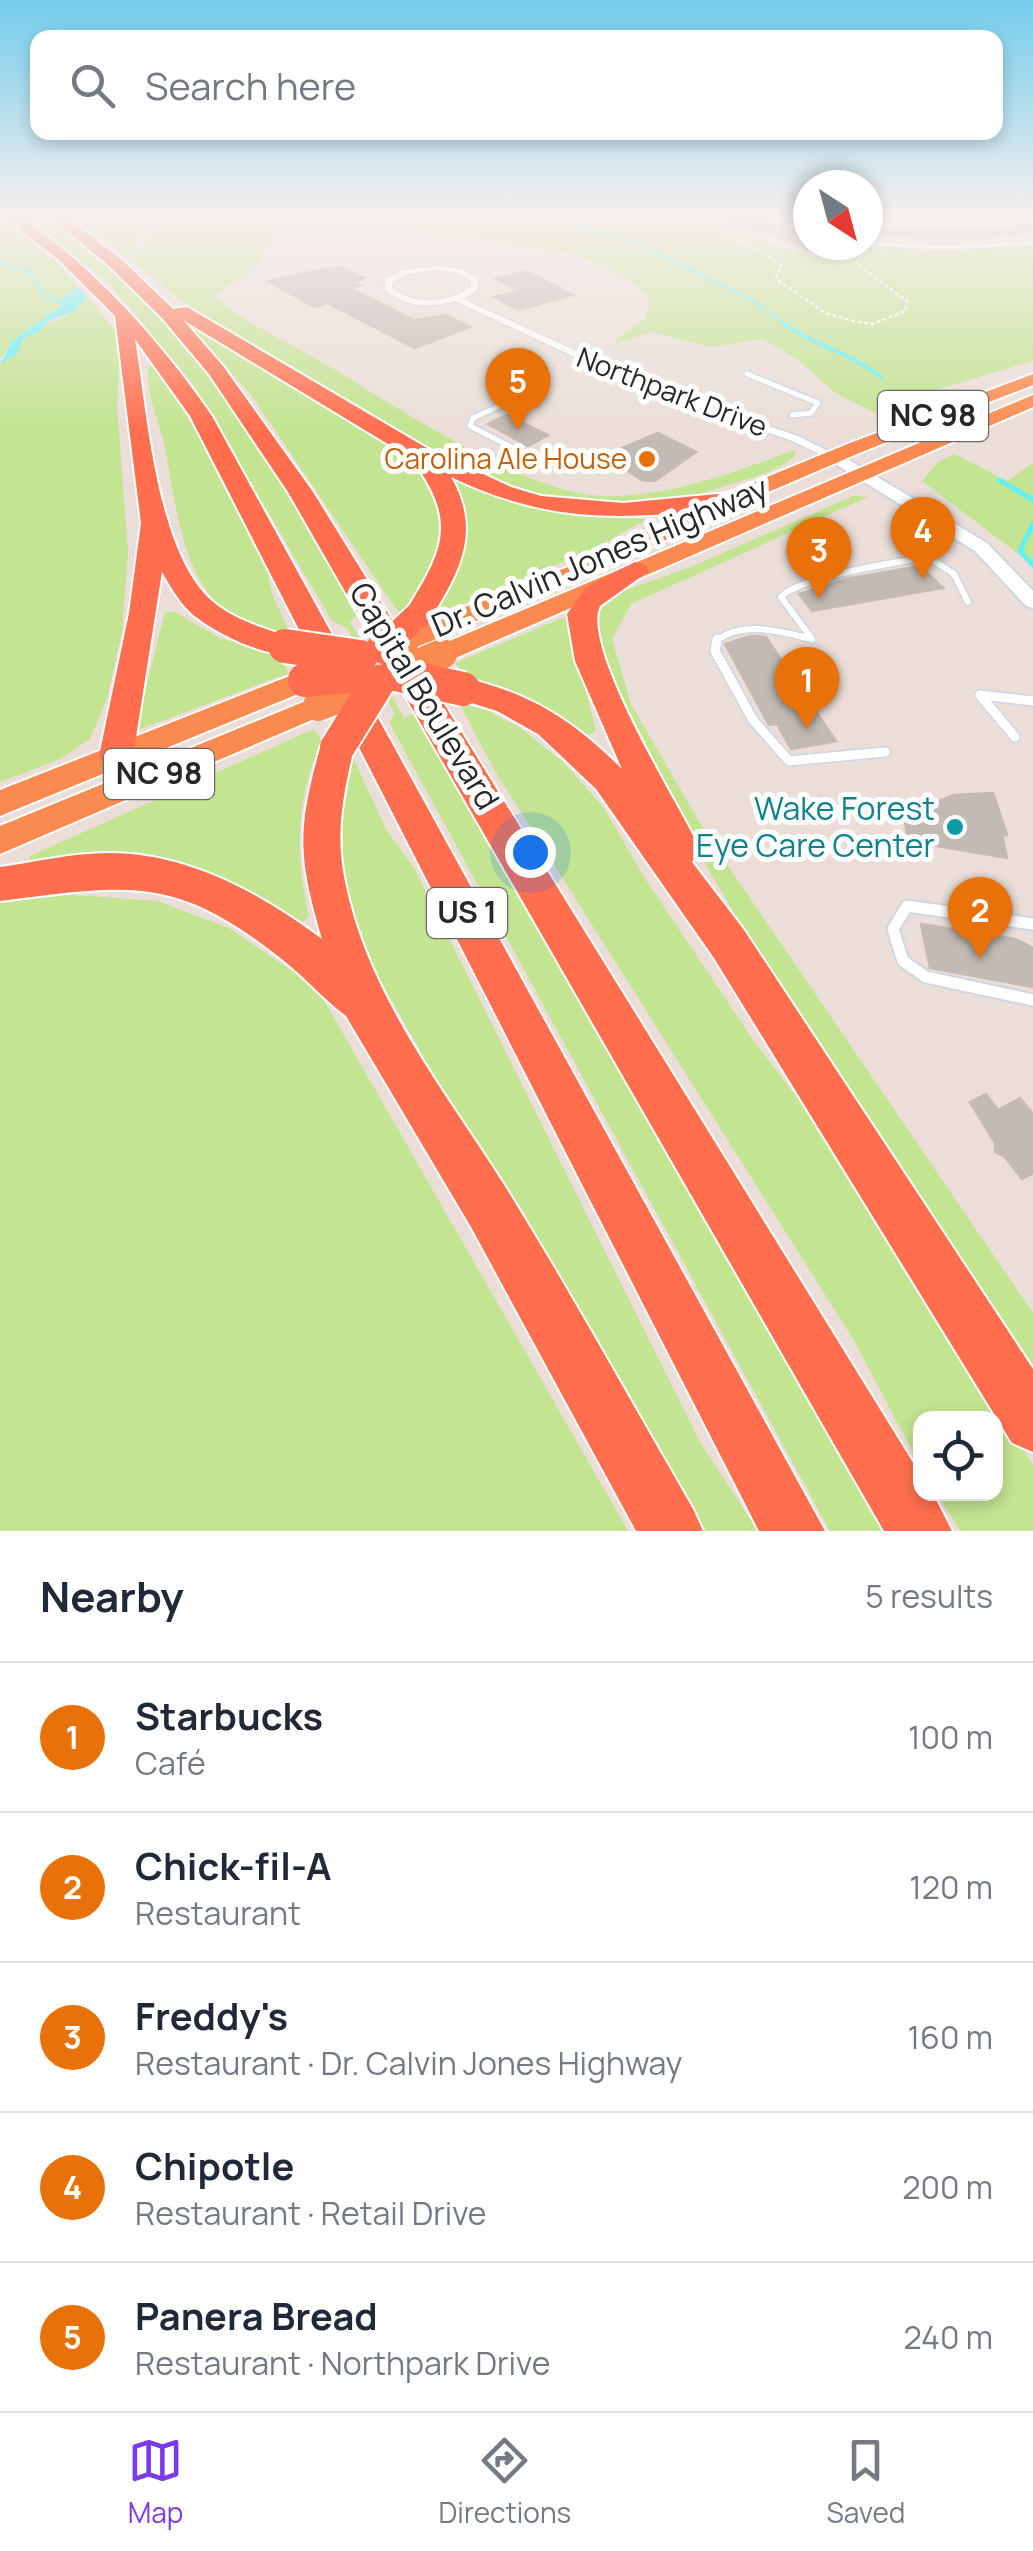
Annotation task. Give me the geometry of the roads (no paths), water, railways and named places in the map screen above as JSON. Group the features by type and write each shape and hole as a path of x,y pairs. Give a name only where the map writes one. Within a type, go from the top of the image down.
{"highway":[{"name":"Capital Boulevard","path":"115,287 225,378 459,752 830,1385 920,1531"},
{"name":"Capital Boulevard","path":"128,287 232,470 793,1531"},
{"path":"116,756 144,614 154,523 131,358 137,302 417,452 502,492 539,503 623,512 728,501"},
{"name":"Dr. Calvin Jones Highway","path":"430,633 602,562 728,501 1033,378"},
{"name":"Dr. Calvin Jones Highway","path":"430,633 636,571 1033,400"},
{"path":"312,693 378,666 430,633 453,551 457,517 447,487 417,452"},
{"path":"154,523 178,577 202,610 218,622 286,646 378,666 509,703 550,725 582,750 609,779 729,944 1033,1422"},
{"path":"636,571 605,589 584,609 581,620 592,666 729,944"},
{"path":"430,633 378,666 338,748 320,810 326,886 362,1002 490,1209 670,1531"},
{"name":"NC 98","path":"0,803 116,756 312,693"},
{"name":"NC 98","path":"0,840 312,693"},
{"path":"0,884 110,870 161,876 246,909 283,932 362,1002"}],"street":[{"path":"389,287 390,292 410,300 456,298 474,287"},
{"name":"Northpark Drive","path":"456,298 662,394 794,438 834,458"},
{"path":"834,458 981,548 1033,602"}],"lane":[{"path":"747,374 818,403 811,414 792,415"},
{"path":"508,402 473,418 470,426 544,464"},
{"path":"884,752 789,761 753,720 715,651 715,642 721,636 761,628 812,640 787,610 782,597 788,589 832,579 846,570 902,559 938,560 962,582 968,602"},
{"path":"1015,737 980,695 1033,701"},
{"path":"1033,924 907,906 893,929 903,962 926,977 1033,1000"}],"water":[{"path":"77,287 87,296 76,311 50,320 40,331 23,339 17,354 0,364 13,340 61,306 59,302"}],"waterway":[{"path":"40,287 46,297 64,302"},
{"path":"727,287 787,326"},
{"path":"783,323 881,377"},
{"path":"999,480 1033,500"},
{"path":"1033,524 1020,551 1033,565"}],"place":[{"name":"Panera Bread","path":"518,430"},
{"name":"Carolina Ale House","path":"647,459"},
{"name":"Chipotle","path":"923,579"},
{"name":"Freddy's","path":"819,599"},
{"name":"Starbucks","path":"807,729"},
{"name":"Wake Forest Eye Care Center","path":"955,827"},
{"name":"Chick-fil-A","path":"980,959"}]}
